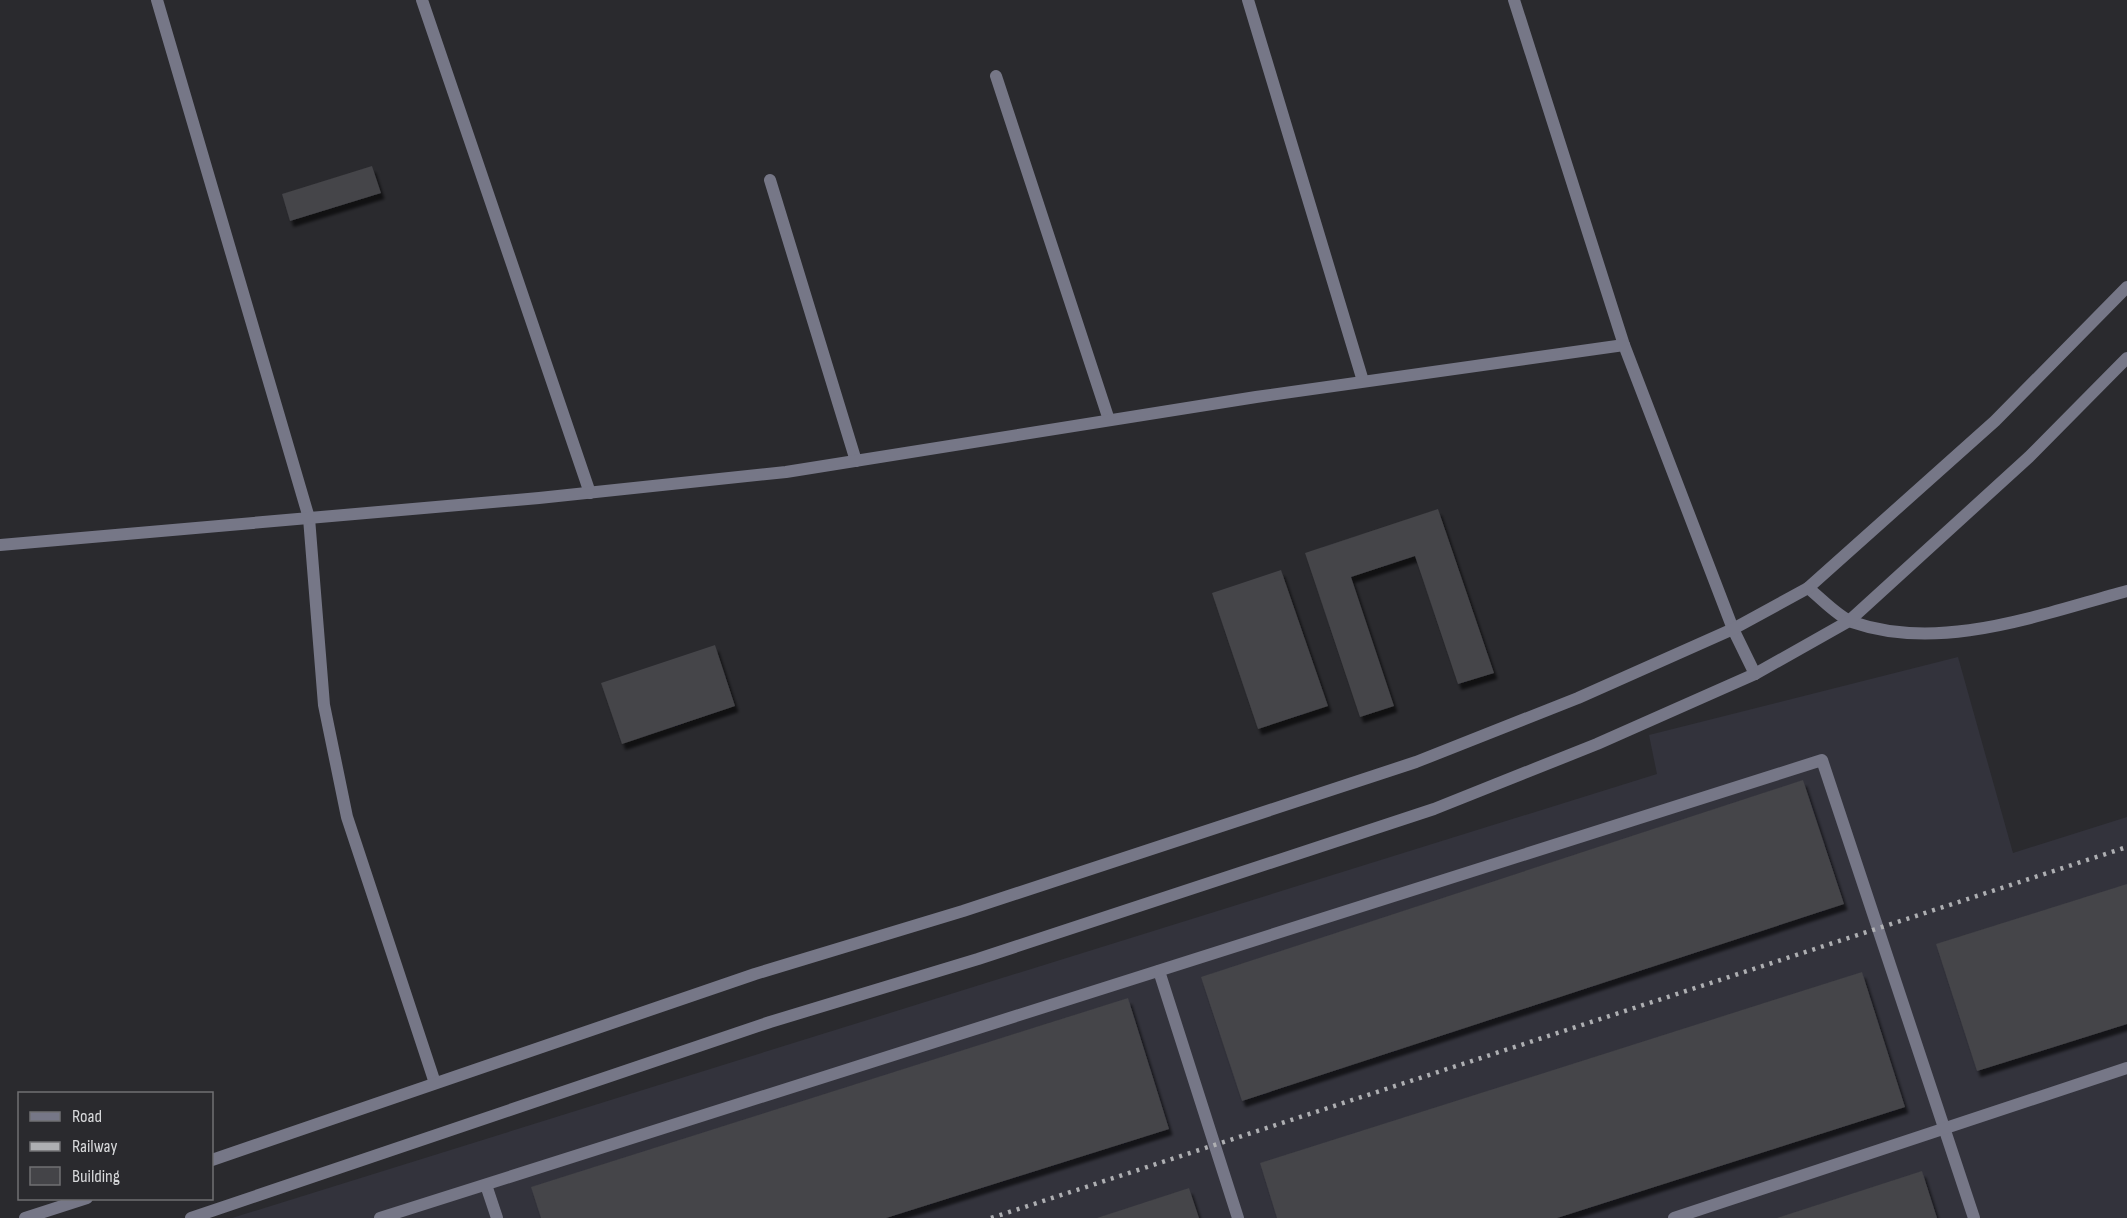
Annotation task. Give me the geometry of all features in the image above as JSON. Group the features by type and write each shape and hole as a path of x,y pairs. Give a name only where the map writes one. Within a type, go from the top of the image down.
{"street":[{"path":"157,0 309,518 324,705 347,817 435,1083"},
{"path":"422,0 590,493"},
{"path":"1248,0 1363,381"},
{"path":"1514,0 1624,345 1733,629 1755,674"},
{"path":"996,76 1109,420"},
{"path":"770,180 856,461"},
{"path":"213,1160 755,974 963,911 1416,762 1578,698 1733,629 1808,588 1995,421 2127,287"},
{"path":"0,545 590,493 786,472 1363,381 1624,345"},
{"path":"191,1218 759,1026 978,959 1434,808 1597,744 1755,674 1849,621 2029,457 2127,358"},
{"path":"1808,588 1849,621 1889,631 1941,633 2001,624 2127,591"},
{"path":"380,1218 1822,760 1974,1218"},
{"path":"1159,971 1238,1218"},
{"path":"1674,1218 1943,1127 2127,1068"},
{"path":"486,1185 497,1218"},
{"path":"25,1218 81,1200"}],"shaded area":[{"path":"1958,657 2013,853 2127,817 2127,1218 232,1218 1657,774 1649,735"}],"building":[{"path":"372,166 381,193 290,221 282,194"},
{"path":"1438,509 1494,673 1458,684 1415,556 1351,577 1394,706 1360,717 1305,553"},
{"path":"1281,570 1328,706 1258,729 1212,593"},
{"path":"715,645 735,706 622,744 601,683"},
{"path":"1803,780 1844,904 1242,1101 1201,977"},
{"path":"2127,884 2127,1024 1977,1071 1936,944"},
{"path":"1862,972 1905,1107 1557,1218 1277,1218 1260,1163"},
{"path":"1128,998 1169,1129 886,1218 541,1218 531,1187"},
{"path":"1922,1171 1937,1218 1777,1218"},
{"path":"1189,1188 1199,1218 1097,1218"}],"railway":[{"path":"991,1218 2127,847"}]}
